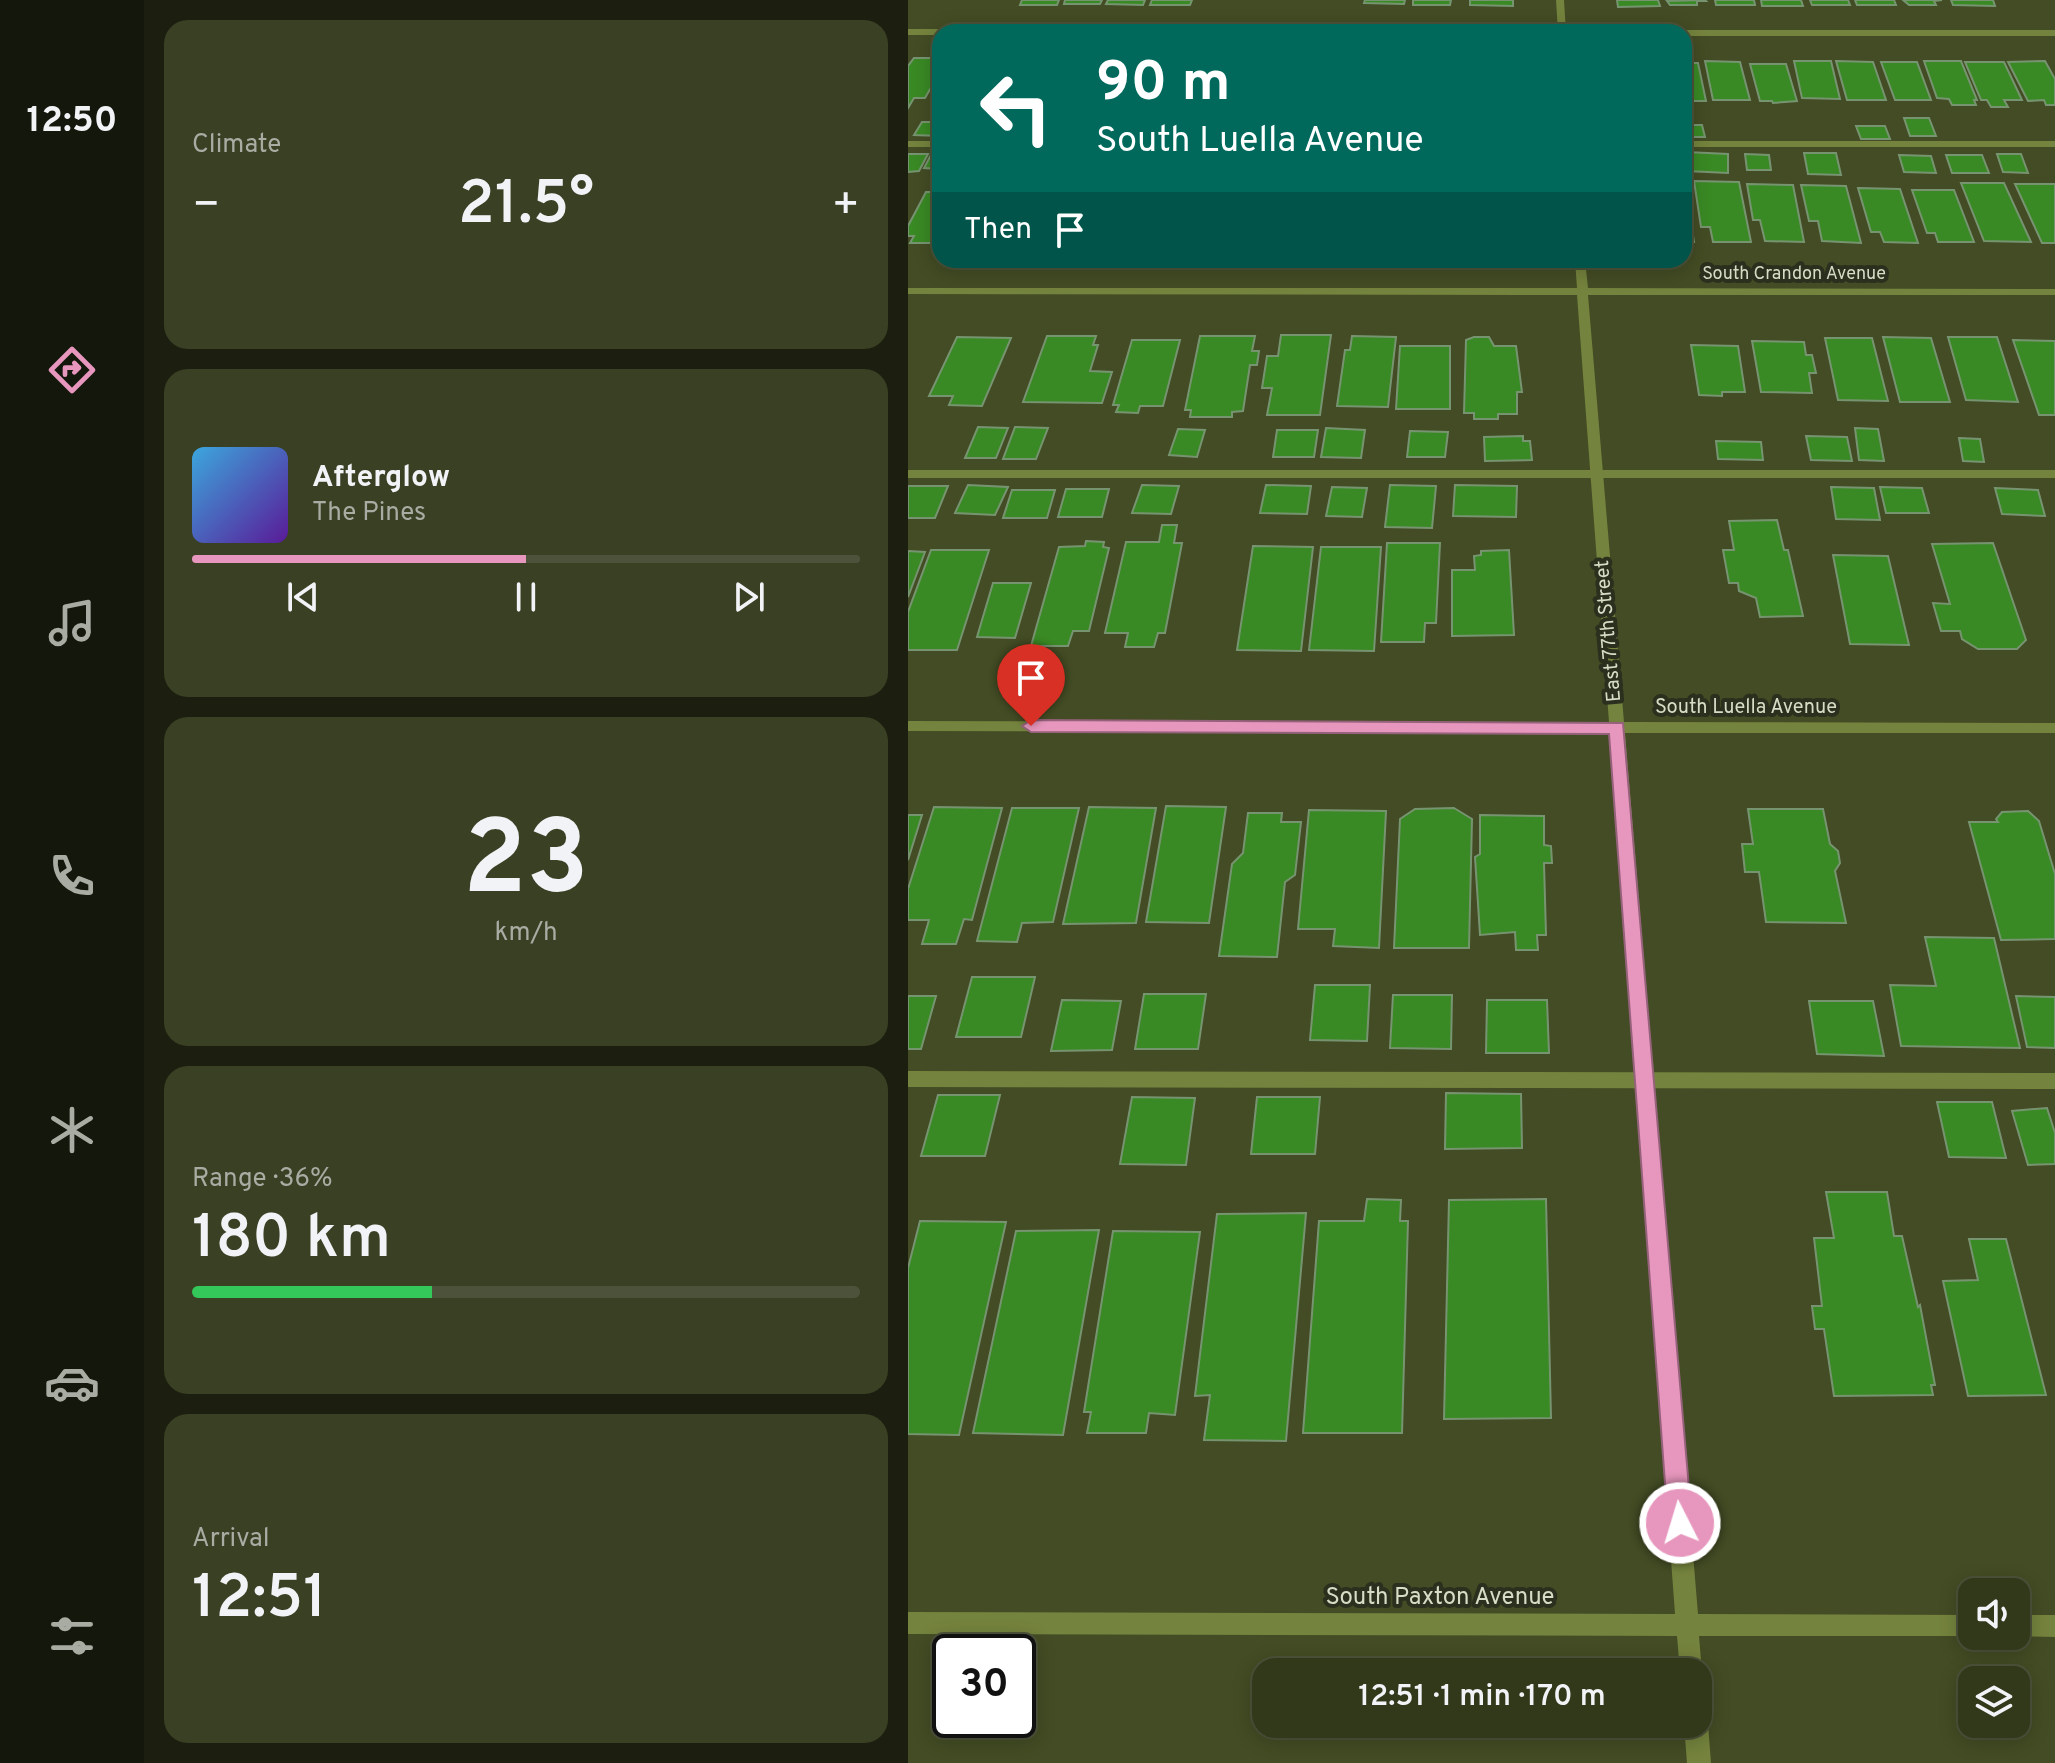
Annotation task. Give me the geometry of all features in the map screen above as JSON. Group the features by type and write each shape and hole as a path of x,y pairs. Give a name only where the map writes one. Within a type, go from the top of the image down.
{"street":[{"path":"1560,0 1562,24"},
{"path":"908,32 932,32"},
{"path":"1692,33 2055,33"},
{"path":"908,144 932,144"},
{"path":"1692,144 2055,144"},
{"name":"East 77th Street","path":"1581,268 1690,1658"},
{"name":"South Crandon Avenue","path":"908,291 2055,292"},
{"path":"908,474 2055,474"},
{"name":"South Luella Avenue","path":"908,726 2055,728"},
{"path":"908,1079 2055,1081"},
{"name":"South Paxton Avenue","path":"908,1623 1958,1626"},
{"path":"2030,1626 2055,1626"},
{"path":"1697,1738 1699,1763"}],"building":[{"path":"1022,0 1059,0 1057,5 1020,5"},
{"path":"1065,0 1102,0 1100,4 1064,4"},
{"path":"1108,0 1145,0 1143,5 1106,4"},
{"path":"1152,0 1192,0 1190,5 1150,5"},
{"path":"1365,0 1405,0 1404,4 1364,3"},
{"path":"1413,0 1451,0 1450,5 1413,5"},
{"path":"1470,0 1513,0 1513,6 1470,5"},
{"path":"1617,0 1658,0 1660,6 1618,7"},
{"path":"1705,0 1706,1 1697,1 1697,5 1670,5 1667,1"},
{"path":"1715,0 1754,0 1755,5 1716,5"},
{"path":"1761,0 1801,0 1803,6 1762,6"},
{"path":"1810,0 1848,0 1850,5 1812,5"},
{"path":"1855,0 1894,0 1896,5 1857,5"},
{"path":"1903,0 1942,0 1934,1 1936,5 1909,5"},
{"path":"1951,0 1993,0 1995,6 1953,5"},
{"path":"914,58 932,58 932,86 925,98 914,98 908,108 908,66"},
{"path":"1705,61 1740,62 1750,100 1713,100"},
{"path":"1794,61 1831,61 1840,99 1802,98"},
{"path":"1836,61 1873,62 1886,100 1847,100"},
{"path":"1924,61 1961,61 1977,100 1974,100 1976,105 1952,105 1949,99 1937,98"},
{"path":"2045,61 2055,79 2055,105 2046,105 2044,100 2028,101 2008,62"},
{"path":"1881,62 1917,62 1931,100 1895,100"},
{"path":"1965,62 2004,62 2022,100 2004,100 2008,107 1991,107 1987,100 1981,100"},
{"path":"1692,63 1698,63 1706,101 1692,101"},
{"path":"1750,64 1786,64 1797,101 1760,101"},
{"path":"1904,118 1929,118 1936,136 1910,136"},
{"path":"922,122 932,122 932,136 914,135"},
{"path":"1692,125 1702,125 1705,137 1692,137"},
{"path":"1856,126 1885,126 1890,139 1861,139"},
{"path":"1692,152 1728,154 1728,173 1692,171"},
{"path":"932,153 932,168 924,168"},
{"path":"1804,153 1836,153 1841,175 1808,174"},
{"path":"908,154 928,154 919,171 908,172"},
{"path":"1745,154 1769,155 1771,170 1747,170"},
{"path":"1997,154 2021,154 2028,173 2003,172"},
{"path":"1899,155 1931,156 1936,173 1904,172"},
{"path":"1946,155 1982,155 1989,173 1952,173"},
{"path":"1694,181 1739,182 1751,242 1713,242 1710,227 1701,227"},
{"path":"1961,183 2004,183 2031,242 1984,241"},
{"path":"1747,184 1793,185 1804,242 1765,241 1760,220 1753,220"},
{"path":"2015,184 2055,184 2055,243 2042,243"},
{"path":"1801,185 1846,186 1861,243 1822,241 1818,221 1809,221"},
{"path":"1858,188 1900,189 1918,243 1884,242 1880,232 1871,232"},
{"path":"1912,190 1954,190 1974,242 1938,242 1935,233 1927,233"},
{"path":"926,192 932,192 932,243 910,243 914,236 908,236 908,226"},
{"path":"1281,335 1331,335 1320,415 1267,415 1272,388 1262,388 1267,356 1278,356"},
{"path":"1047,336 1096,336 1093,345 1098,345 1090,371 1112,372 1102,403 1023,402"},
{"path":"1200,336 1255,336 1252,351 1259,351 1257,365 1250,365 1243,411 1232,412 1232,417 1190,417 1191,410 1185,410"},
{"path":"1352,336 1396,337 1388,407 1337,406 1345,350 1350,350"},
{"path":"957,337 1011,338 982,406 949,405 953,396 929,396"},
{"path":"1489,337 1494,346 1516,346 1522,392 1517,392 1517,414 1498,414 1498,419 1474,419 1474,413 1464,413 1466,340"},
{"path":"1883,337 1931,338 1950,402 1900,402"},
{"path":"1948,337 1997,337 2018,402 1966,400"},
{"path":"1825,338 1872,338 1888,401 1838,400"},
{"path":"1132,340 1180,340 1163,406 1140,406 1138,413 1116,412 1119,405 1113,405"},
{"path":"2013,340 2055,341 2055,415 2039,415"},
{"path":"1752,341 1804,342 1806,355 1812,355 1816,373 1809,373 1812,393 1761,392"},
{"path":"1691,345 1738,346 1745,392 1722,392 1722,396 1699,395"},
{"path":"1400,346 1450,346 1450,409 1396,409"},
{"path":"978,427 1008,428 996,458 965,458"},
{"path":"1015,427 1048,428 1036,459 1003,459"},
{"path":"1326,428 1365,430 1361,458 1321,457"},
{"path":"1855,428 1878,429 1884,461 1859,460"},
{"path":"1178,429 1205,430 1197,457 1169,455"},
{"path":"1277,430 1318,430 1314,457 1273,457"},
{"path":"1410,431 1448,432 1445,457 1407,457"},
{"path":"1523,436 1523,441 1530,441 1532,460 1485,461 1484,437"},
{"path":"1806,436 1847,437 1852,461 1811,460"},
{"path":"1959,438 1980,439 1984,462 1963,461"},
{"path":"1716,441 1761,442 1763,460 1718,459"},
{"path":"968,485 1008,487 995,515 955,513"},
{"path":"1142,485 1179,486 1171,514 1132,513"},
{"path":"1266,485 1311,486 1307,514 1260,513"},
{"path":"1390,485 1436,486 1432,528 1385,527"},
{"path":"1455,485 1517,486 1516,517 1453,516"},
{"path":"908,486 948,486 935,518 908,518"},
{"path":"1332,487 1367,488 1362,517 1326,516"},
{"path":"1831,487 1874,488 1880,520 1836,519"},
{"path":"1880,487 1922,488 1929,513 1886,513"},
{"path":"1995,488 2038,490 2045,516 2002,514"},
{"path":"1066,489 1109,489 1102,517 1058,517"},
{"path":"1012,490 1055,490 1047,518 1003,518"},
{"path":"1777,520 1784,550 1788,550 1803,616 1760,617 1756,598 1739,591 1738,583 1729,583 1723,550 1734,550 1729,521"},
{"path":"1162,525 1177,525 1174,543 1182,543 1165,633 1158,633 1154,647 1125,647 1128,633 1105,633 1126,542 1159,542"},
{"path":"1086,541 1104,542 1103,547 1109,548 1089,631 1073,631 1068,646 1031,646 1059,547 1085,546"},
{"path":"1387,543 1440,543 1436,623 1425,623 1424,642 1381,642"},
{"path":"1993,543 2026,640 2017,649 1978,649 1962,639 1960,631 1941,631 1933,603 1950,604 1932,544"},
{"path":"1253,546 1313,547 1301,651 1237,650"},
{"path":"1321,547 1381,547 1374,651 1309,650"},
{"path":"931,550 989,550 957,650 908,650 908,612"},
{"path":"1509,550 1514,635 1452,636 1452,570 1475,570 1474,556 1481,555 1481,551"},
{"path":"908,551 925,552 908,597"},
{"path":"1833,555 1888,556 1909,645 1850,644"},
{"path":"993,583 1031,583 1015,638 977,637"},
{"path":"1166,806 1226,807 1209,923 1146,922"},
{"path":"934,807 1002,808 972,920 964,919 956,944 922,944 929,920 908,920 908,889"},
{"path":"1089,807 1156,808 1136,923 1063,924"},
{"path":"1012,808 1079,808 1053,922 1022,923 1017,942 977,941"},
{"path":"1454,808 1472,819 1469,948 1394,948 1400,819 1415,809"},
{"path":"1748,809 1823,809 1830,844 1838,851 1840,863 1835,871 1846,923 1766,922 1759,872 1745,872 1742,844 1753,844"},
{"path":"1309,810 1386,811 1379,948 1333,946 1335,929 1298,929"},
{"path":"2028,811 2039,821 2055,874 2055,939 2001,940 1969,822 1998,822 1996,819 2002,812"},
{"path":"1248,813 1282,813 1281,822 1301,822 1295,875 1285,882 1277,957 1219,956 1232,864 1243,853"},
{"path":"908,815 922,815 908,860"},
{"path":"1480,815 1544,816 1544,845 1551,846 1552,863 1544,863 1546,935 1537,935 1538,950 1516,950 1515,932 1480,935 1475,857 1480,854"},
{"path":"1925,937 1994,938 2020,1048 1901,1046 1890,985 1936,986"},
{"path":"972,977 1035,977 1021,1037 956,1037"},
{"path":"1315,985 1370,985 1367,1041 1310,1040"},
{"path":"1144,994 1206,994 1198,1049 1135,1049"},
{"path":"1393,995 1452,995 1451,1049 1390,1048"},
{"path":"908,996 936,996 921,1049 908,1049"},
{"path":"2016,996 2055,997 2055,1048 2027,1047"},
{"path":"1062,1000 1121,1001 1112,1050 1051,1051"},
{"path":"1487,1000 1547,1000 1549,1053 1486,1053"},
{"path":"1809,1001 1873,1001 1884,1056 1817,1054"},
{"path":"1446,1093 1521,1094 1522,1148 1445,1149"},
{"path":"938,1095 1000,1095 985,1156 921,1156"},
{"path":"1132,1097 1195,1098 1186,1165 1120,1164"},
{"path":"1257,1097 1320,1097 1315,1154 1251,1154"},
{"path":"1937,1102 1992,1102 2006,1158 1949,1157"},
{"path":"2047,1108 2055,1133 2055,1164 2028,1165 2012,1111"},
{"path":"1826,1192 1887,1192 1894,1236 1902,1236 1918,1307 1920,1305 1935,1385 1931,1385 1933,1395 1834,1396 1824,1329 1815,1329 1812,1306 1822,1306 1814,1238 1834,1238"},
{"path":"1367,1199 1401,1200 1400,1221 1408,1221 1402,1433 1303,1433 1319,1221 1364,1221"},
{"path":"1546,1199 1551,1418 1444,1419 1449,1200"},
{"path":"1306,1213 1286,1441 1204,1440 1210,1395 1195,1396 1217,1214"},
{"path":"920,1221 1006,1222 959,1435 908,1434 908,1268"},
{"path":"1099,1230 1063,1435 973,1433 1016,1231"},
{"path":"1113,1231 1200,1232 1175,1415 1149,1413 1146,1433 1087,1433 1091,1412 1084,1412"},
{"path":"1969,1239 2006,1239 2046,1395 1968,1396 1943,1281 1978,1280"}],"route":[{"path":"1031,726 1617,728 1680,1523"}]}
